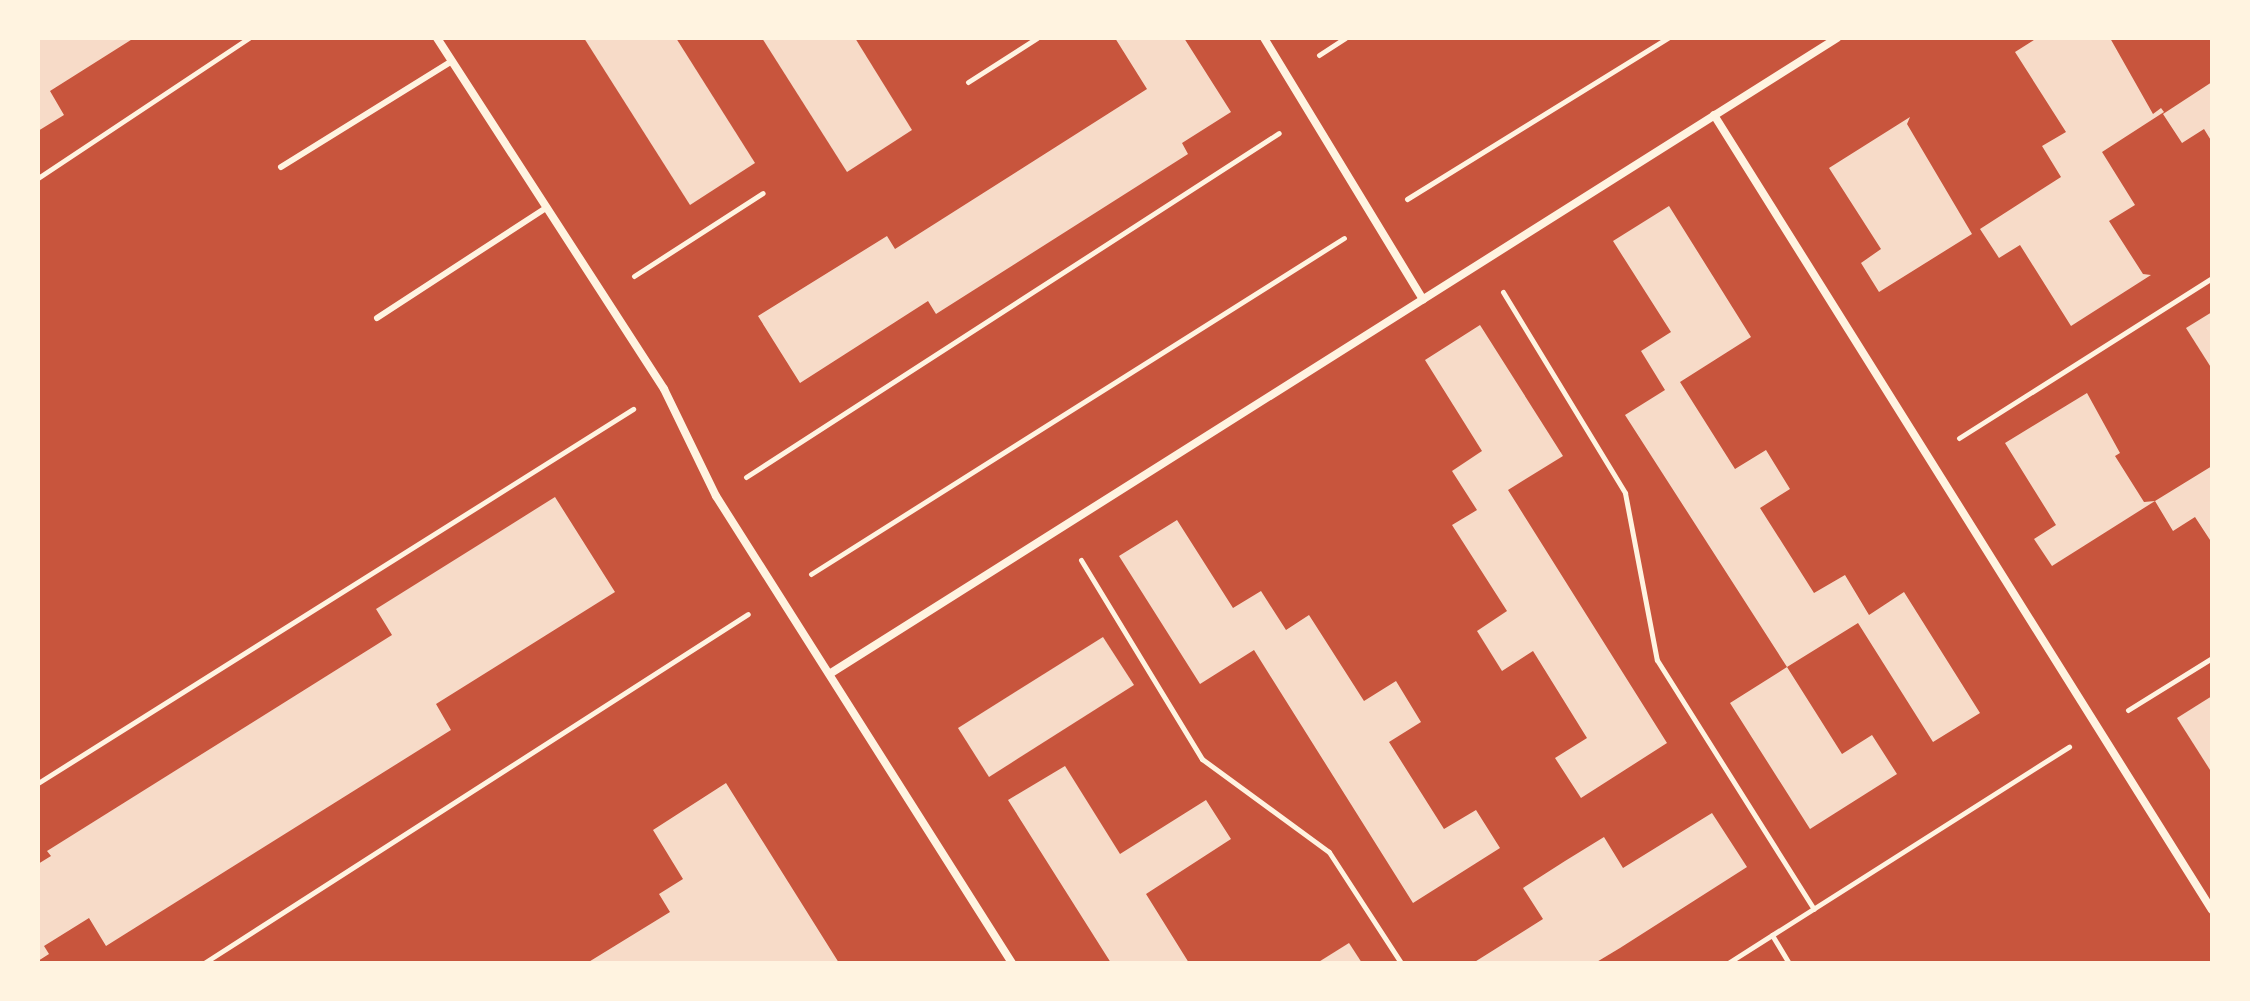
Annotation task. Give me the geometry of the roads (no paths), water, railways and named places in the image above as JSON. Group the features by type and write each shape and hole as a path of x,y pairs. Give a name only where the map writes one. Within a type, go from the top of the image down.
{"street":[{"path":"437,38 664,389 716,496 1012,963"},
{"path":"1264,38 1423,299"},
{"path":"831,673 1837,38"},
{"path":"1714,115 2212,910"}],"lane":[{"path":"281,167 452,61"},
{"path":"377,318 547,207"}]}
